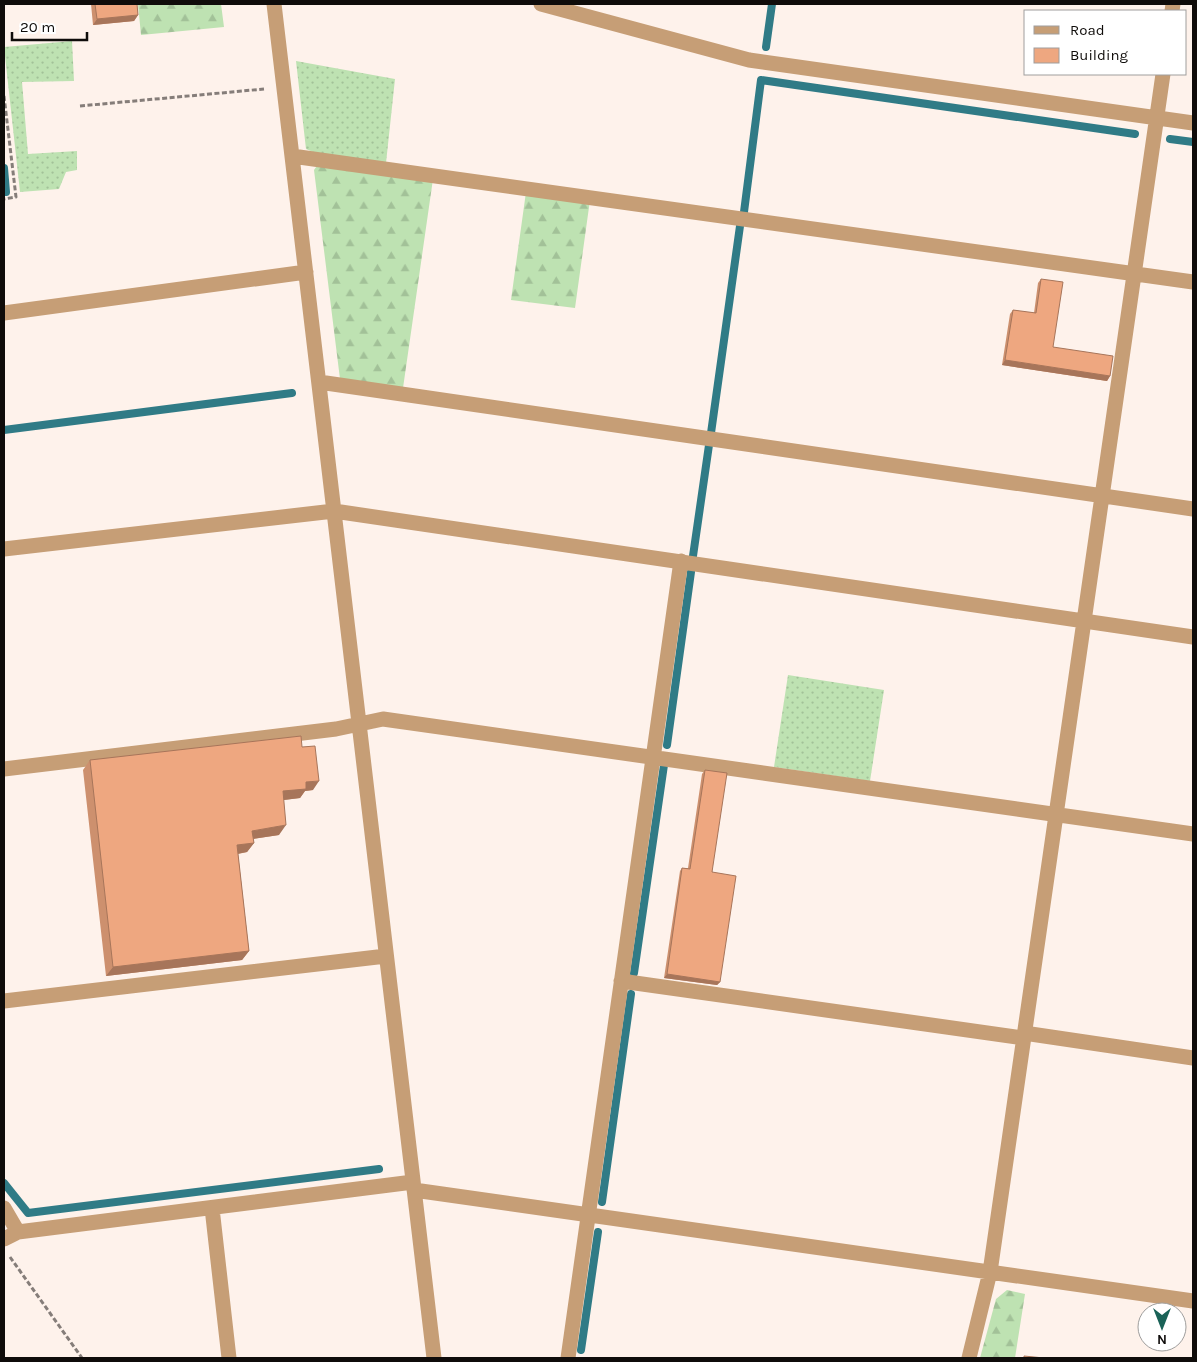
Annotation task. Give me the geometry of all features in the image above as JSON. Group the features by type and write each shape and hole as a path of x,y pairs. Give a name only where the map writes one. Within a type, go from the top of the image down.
{"street":[{"path":"274,4 434,1358"},
{"path":"541,4 749,60 1193,123"},
{"path":"969,1358 990,1272 1163,75"},
{"path":"292,156 1193,282"},
{"path":"4,313 306,272"},
{"path":"319,382 1193,509"},
{"path":"4,549 334,511 1193,637"},
{"path":"568,1358 681,561"},
{"path":"4,769 336,728 383,718 1193,834"},
{"path":"4,1001 386,956"},
{"path":"622,981 1193,1058"},
{"path":"4,1239 18,1232 413,1186 589,1215 1193,1301"},
{"path":"4,1208 18,1232"},
{"path":"212,1208 229,1358"}],"path":[{"path":"80,106 284,87"},
{"path":"4,96 16,197 4,199"},
{"path":"9,1256 82,1358"}],"green space":[{"path":"138,4 221,4 224,27 141,35"},
{"path":"72,41 74,81 22,82 28,154 77,151 77,170 66,172 59,189 20,192 4,47"},
{"path":"296,61 395,79 386,163 318,154 306,149"},
{"path":"319,163 433,179 403,388 340,379 314,170"},
{"path":"526,192 590,200 575,308 511,300"},
{"path":"788,675 884,690 870,781 774,767"},
{"path":"1007,1290 1025,1294 1015,1358 980,1358 996,1299"}],"building":[{"path":"95,4 137,4 138,15 97,19"},
{"path":"1041,279 1063,282 1053,347 1113,356 1110,376 1005,360 1013,310 1036,313"},
{"path":"301,736 302,747 315,746 319,781 306,782 306,789 283,791 286,825 252,831 254,843 237,845 249,951 113,967 90,760"},
{"path":"705,770 727,773 712,872 736,876 720,982 667,974 682,868 690,869"},
{"path":"1024,1356 1044,1358 1024,1358"}],"waterway":[{"path":"766,47 772,4"},
{"path":"744,212 761,80 1135,134"},
{"path":"1170,139 1193,142"},
{"path":"4,168 6,192 4,192"},
{"path":"711,433 740,226"},
{"path":"4,430 292,393"},
{"path":"693,556 709,445"},
{"path":"667,745 691,572"},
{"path":"634,973 664,765"},
{"path":"602,1202 631,994"},
{"path":"4,1183 28,1213 379,1169"},
{"path":"581,1350 598,1232"}]}
